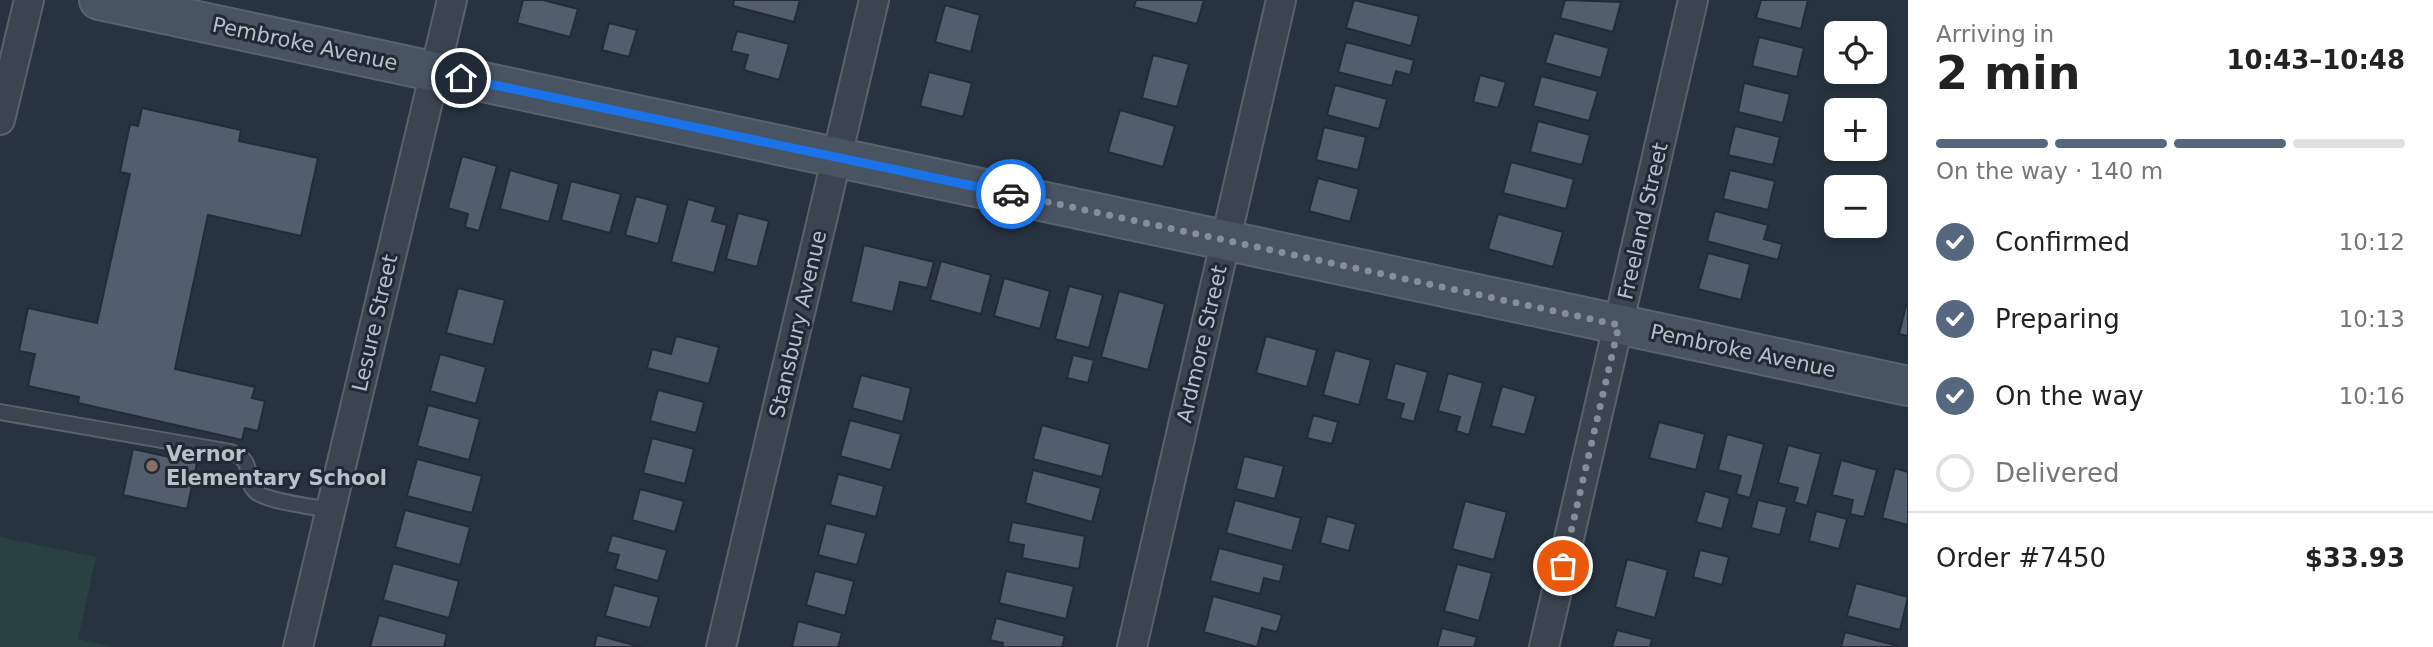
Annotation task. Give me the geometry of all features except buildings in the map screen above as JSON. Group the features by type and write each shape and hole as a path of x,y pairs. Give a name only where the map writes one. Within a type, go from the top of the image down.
{"street":[{"path":"0,120 29,0"},
{"name":"Pembroke Avenue","path":"99,0 1908,386"},
{"name":"Lesure Street","path":"298,647 452,0"},
{"name":"Stansbury Avenue","path":"721,647 874,0"},
{"name":"Ardmore Street","path":"1132,647 1281,0"},
{"name":"Freeland Street","path":"1544,647 1693,0"}],"lane":[{"path":"0,412 231,452 243,457 249,467 252,485 261,496 330,510"}],"green space":[{"path":"0,537 96,557 78,639 113,647 0,647"}],"way so far":[{"path":"1011,194 1619,325 1563,566"}],"place":[{"name":"Vernor Elementary School","path":"152,466"}],"route":[{"path":"461,78 1011,194"}]}
